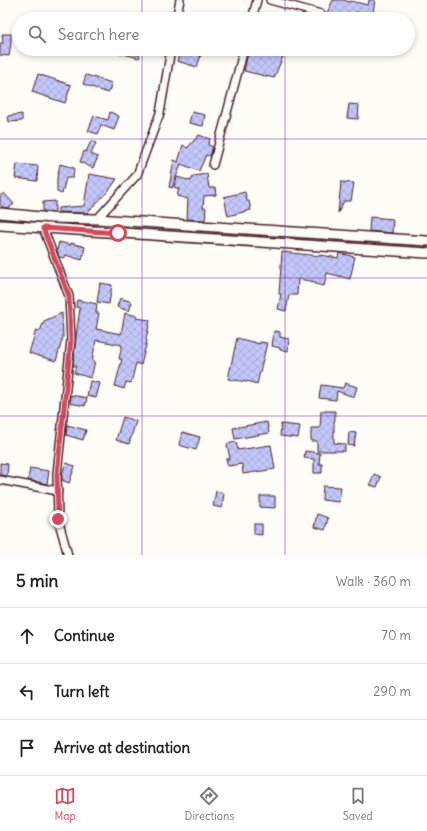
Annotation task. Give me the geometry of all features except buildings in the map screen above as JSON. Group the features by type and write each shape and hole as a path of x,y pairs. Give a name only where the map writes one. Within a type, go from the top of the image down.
{"main road":[{"path":"0,213 51,218 97,219 427,241"},
{"path":"118,221 118,233"},
{"path":"0,225 427,254"}],"street":[{"path":"177,12 180,0"},
{"path":"254,12 257,0"},
{"path":"270,0 314,12"},
{"path":"97,219 137,175 160,113 170,56"},
{"path":"213,165 242,56"},
{"path":"43,228 69,296 71,340 57,474 58,519 68,555"},
{"path":"0,480 58,491"}],"route":[{"path":"58,519 57,474 71,340 69,296 43,228 118,233"}]}
